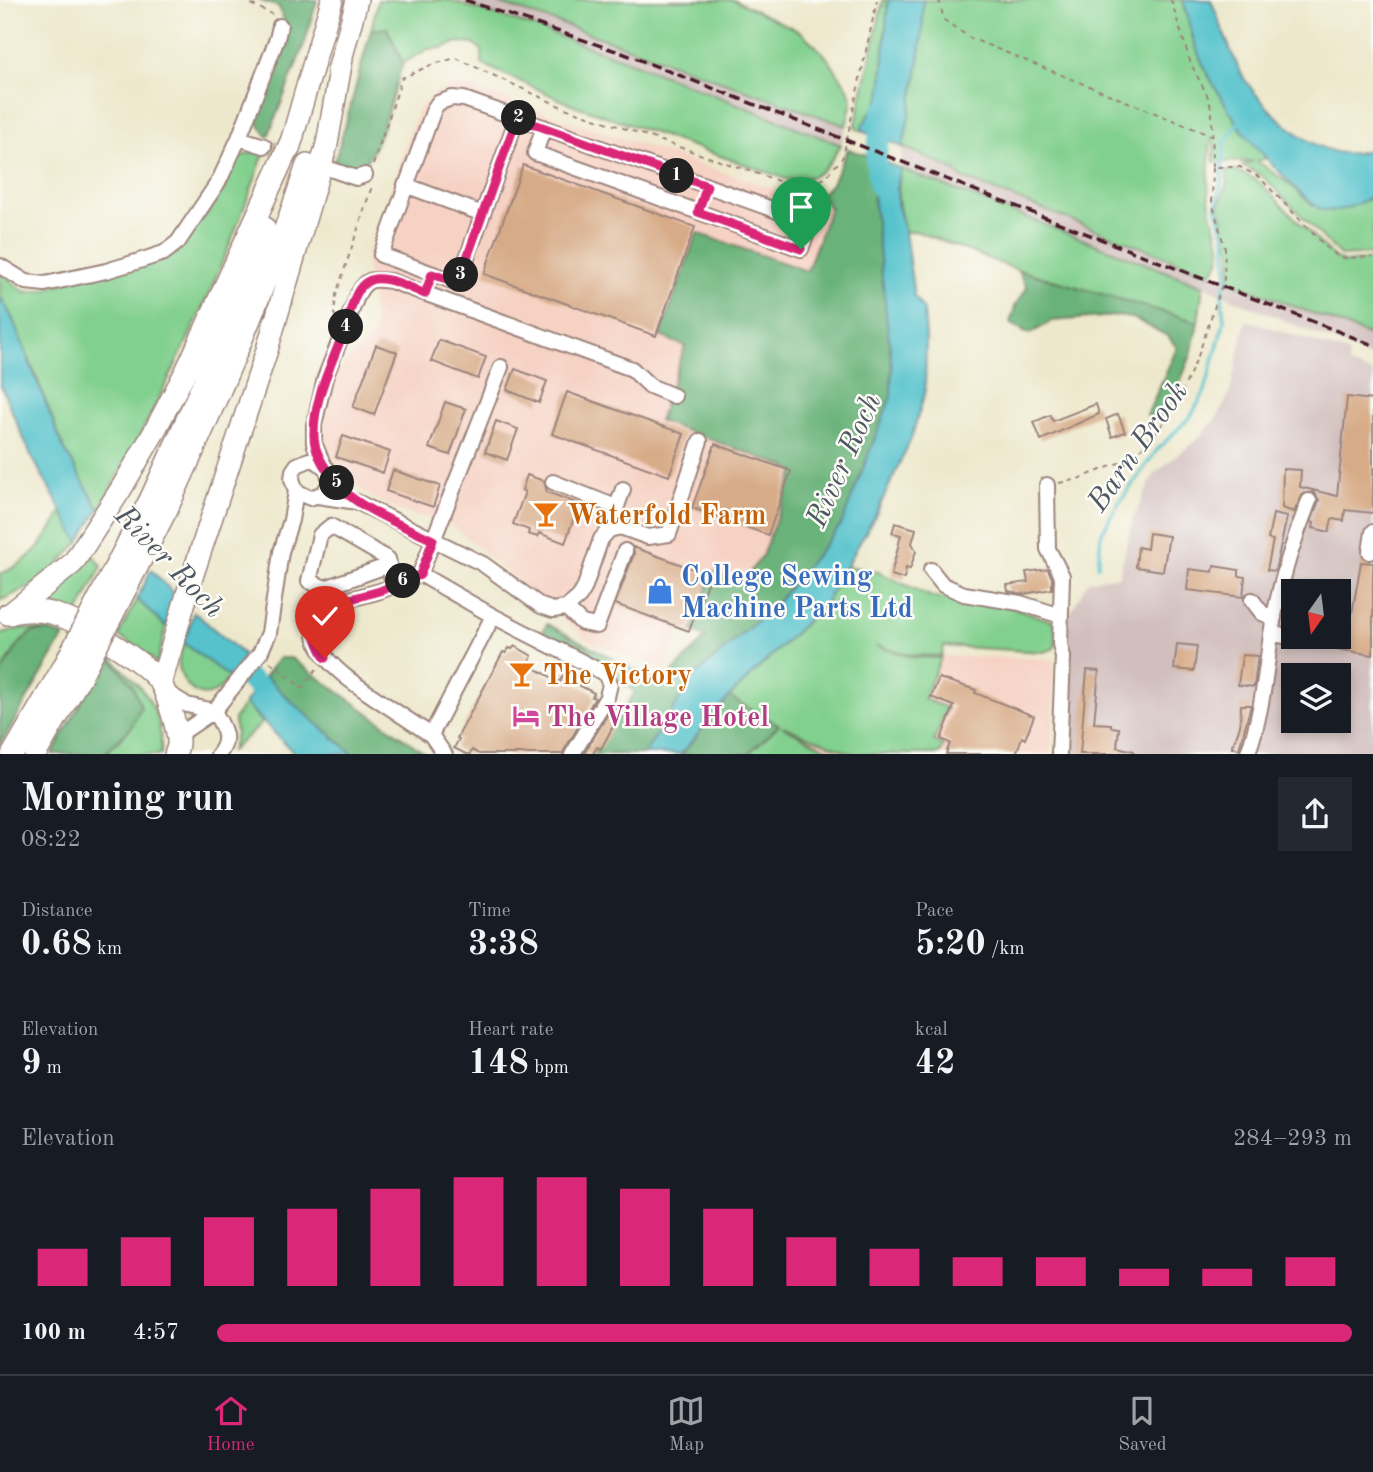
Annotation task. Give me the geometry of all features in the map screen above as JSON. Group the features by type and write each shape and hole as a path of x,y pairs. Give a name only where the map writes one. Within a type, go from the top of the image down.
{"highway":[{"path":"158,505 181,434 233,313 259,243 332,0"},
{"path":"35,754 73,671 158,505 211,412 303,179 342,59 357,0"},
{"path":"179,747 163,687 166,660 267,350 327,144 342,59"},
{"path":"5,616 73,563 121,489 187,369 293,136"},
{"path":"5,616 37,611 65,618 128,654 147,668 163,687"},
{"path":"12,754 73,671"}],"street":[{"path":"0,266 26,282 45,284 106,271 164,253 178,242 219,181 239,138 280,26"},
{"path":"517,118 458,283 381,255 434,109 439,103 452,98 464,99 544,127 811,223 801,249 535,153 544,127"},
{"path":"239,138 264,146"},
{"path":"330,169 356,178 365,175"},
{"path":"405,185 483,214"},
{"path":"698,212 707,186"},
{"path":"425,294 432,274"},
{"path":"179,747 218,706 260,653 269,633 281,552 296,491 292,479 314,425 325,378 363,284 374,279 391,281 632,369 650,386 674,396"},
{"path":"445,754 431,736 338,672 325,658 317,643 314,618 321,607 420,575 501,367"},
{"path":"291,520 328,488 326,470 314,443 314,425"},
{"path":"609,530 620,527 648,537 669,534 700,441"},
{"path":"297,465 309,460 326,470 357,502 483,564 541,607 553,610 566,608 584,589 601,539 609,530 623,489"},
{"path":"553,482 617,507"},
{"path":"1048,485 1048,549 1062,576 1060,644 1063,657 1059,754"},
{"path":"296,491 304,496 357,502"},
{"path":"1247,754 1257,729 1274,618 1294,538 1310,501"},
{"path":"389,565 325,588 309,581 320,535 331,526 388,559 393,585"},
{"path":"1370,552 1373,532"},
{"path":"566,608 582,623 597,626 625,551"},
{"path":"931,570 943,585 953,590 1061,615"},
{"path":"420,575 605,674 610,684 607,697 572,754"},
{"path":"1252,600 1255,607 1274,618"},
{"path":"431,736 493,616"},
{"path":"1272,634 1281,635"},
{"path":"163,687 187,705 218,706"},
{"path":"218,706 226,734 225,747 218,754"}],"path":[{"path":"242,0 270,11 280,26"},
{"path":"345,329 334,314 336,295 371,189 365,175 374,163 402,78 433,64 456,58 562,107 803,189 825,178 843,157 877,0"},
{"path":"939,0 944,20 970,38 1212,136"},
{"path":"1048,485 1078,479 1134,457 1173,412 1198,356 1224,279 1225,248 1212,202 1215,167 1212,113 1209,100 1191,64 1171,0"},
{"path":"1215,167 1240,167 1259,177 1329,250 1341,258 1373,257"},
{"path":"260,653 302,688 325,658"}],"shaded area":[{"path":"448,0 489,0 846,126 841,145 641,66 537,28"},
{"path":"460,84 830,208 807,271 660,336 685,346 660,421 795,470 762,556 742,583 712,572 689,633 680,630 664,670 588,641 455,528 438,518 417,516 389,507 365,493 338,467 322,443 332,383 342,366 371,339 375,325 366,260 418,110 435,93"},
{"path":"903,147 954,170 962,178 1373,337 1373,358 1203,286 901,169"},
{"path":"1246,320 1348,353 1349,365 1373,373 1373,754 1064,754 1067,619 1088,581 1119,576 1133,519 1154,474 1200,437 1219,414 1230,392"},
{"path":"862,642 912,655 1054,659 1051,754 837,754 779,725"}],"green space":[{"path":"259,0 317,0 305,42 268,137 255,120 255,111 286,25 279,7"},
{"path":"378,0 448,0 537,28 641,66 841,145 821,172 808,178 789,180 568,103 482,64 482,50 473,44 458,42 442,48 428,49 403,63 387,28 371,30"},
{"path":"489,0 734,0 801,32 825,55 848,88 852,101 846,126 568,26"},
{"path":"883,0 888,0 881,97 862,126 864,132 855,128"},
{"path":"923,0 1183,0 1202,63 1236,119 1267,158 1257,161 1293,187 1313,206 1367,200 1373,194 1373,254 1341,256 1262,176 1242,165 1253,161 1214,162 1214,141 1211,139 1209,199 1220,258 1210,274 962,178 954,170 903,147 920,56"},
{"path":"387,28 403,63 386,119 368,159 360,169 349,170 333,165 371,30"},
{"path":"848,149 869,156 892,367 891,397 841,525 775,605 696,675 644,754 593,754 635,692 620,682 610,669 542,633 547,624 662,684 706,637 692,631 713,572 742,582 762,556 795,470 659,421 685,346 660,336 697,233 807,271 830,208 820,195 832,183"},
{"path":"264,153 210,290 169,379 99,509 64,449 12,318 0,296 0,272 25,292 43,290 188,237 210,210 230,169 244,155"},
{"path":"901,169 1203,286 1198,322 1018,270 916,231 905,232 898,201"},
{"path":"1235,170 1257,180 1335,258 1345,263 1373,259 1373,337 1230,281 1231,253 1219,206 1227,183 1227,171"},
{"path":"1018,270 1198,322 1191,355 1169,409 1157,420 1147,415 1177,348 1168,336 1133,318 1115,316 1052,321 1030,334 1010,323 1016,304 1027,288"},
{"path":"62,510 79,542 46,578 0,601 0,574 20,563 37,548"},
{"path":"91,553 102,566 78,614 39,600"},
{"path":"847,566 878,572 932,597 1009,606 1055,622 1056,645 1044,652 944,646 942,656 912,655 876,646 912,657 941,658 924,699 947,708 934,741 944,745 940,754 853,754 782,726 837,754 748,754 779,725 729,697 826,603"},
{"path":"137,599 166,627 157,663 118,636"},
{"path":"21,628 48,631 32,632 19,644 0,674 0,635"},
{"path":"48,631 64,636 0,745 0,674 19,644 32,632"},
{"path":"184,643 229,677 218,690 204,695 187,685 179,665"},
{"path":"108,654 140,687 154,709 161,737 161,754 105,754 131,728 133,686"},
{"path":"108,654 133,686 141,707 131,728 104,754 52,754"},
{"path":"279,658 291,658 426,754 353,754 265,676"},
{"path":"729,697 779,725 748,754 682,754"},
{"path":"245,703 262,723 231,751 236,733 234,719"}],"water":[{"path":"888,0 923,0 919,56 903,147 864,132 862,126 881,96"},
{"path":"1183,0 1211,0 1240,72 1256,94 1284,123 1318,146 1337,152 1355,153 1373,148 1373,194 1350,207 1323,210 1292,185 1243,131 1220,95 1200,57"},
{"path":"869,156 901,169 897,185 897,203 905,232 914,296 924,310 925,393 911,439 876,514 826,602 729,697 681,754 644,754 696,675 775,605 841,525 891,397 892,367"},
{"path":"0,296 12,318 64,449 99,509 79,542 31,455 0,384"},
{"path":"151,570 176,596 166,627 137,599"},
{"path":"194,612 244,655 229,677 184,643"},
{"path":"265,676 353,754 295,754 245,703"}],"building":[{"path":"523,165 695,227 656,336 484,274"},
{"path":"439,340 486,357 478,379 431,361"},
{"path":"376,345 397,352 374,415 353,407"},
{"path":"515,369 547,381 539,403 507,390"},
{"path":"567,392 684,434 669,476 552,434"},
{"path":"1347,397 1373,400 1373,513 1345,510 1344,521 1332,519 1329,532 1313,528 1314,523 1311,522 1319,500 1313,492 1303,494 1294,512 1282,508 1283,469 1301,470 1300,487 1337,496"},
{"path":"445,402 466,409 450,455 429,448"},
{"path":"1096,404 1099,414 1041,440 1034,422 1050,415 1053,421"},
{"path":"1118,414 1125,432 1112,437 1106,419"},
{"path":"496,421 518,429 507,460 485,452"},
{"path":"343,436 390,452 383,473 336,457"},
{"path":"715,444 791,471 768,535 692,508"},
{"path":"393,470 440,486 433,507 386,491"},
{"name":"Waterfold Farm","path":"527,475 544,481 547,492 579,504 565,543 539,533 538,537 528,534 529,530 513,524 525,492 522,490"},
{"path":"1273,514 1287,517 1275,571 1267,570 1273,540 1268,539"},
{"path":"895,523 916,529 912,543 916,551 910,569 906,568 904,579 891,575 901,535 892,533"},
{"path":"1149,533 1169,536 1163,571 1136,567 1138,547 1147,549"},
{"path":"633,547 710,575 689,631 615,604 634,554"},
{"path":"1361,562 1373,563 1373,655 1336,649 1351,649 1351,620"},
{"path":"1214,566 1239,570 1239,576 1245,577 1243,597 1187,590 1189,569 1213,572"},
{"path":"1048,569 1052,578 1052,589 1024,594 1008,591 1007,585 1028,582 1026,572"},
{"path":"1177,644 1197,646 1194,671 1174,669"},
{"name":"The Village Hotel","path":"515,646 532,656 528,664 560,682 565,670 576,676 573,682 594,693 592,697 595,698 562,754 479,754 472,750 470,754 466,754 454,748 503,652 506,653 509,648"},
{"path":"1242,655 1258,656 1254,687 1238,685"},
{"path":"1087,670 1099,671 1094,723 1111,724 1111,727 1119,728 1117,747 1134,751 1134,754 1080,754"},
{"path":"939,678 976,690 975,693 1034,716 1016,754 946,754 950,743 941,739 954,706 931,697"},
{"path":"1241,705 1251,705 1239,749 1232,747 1240,726"},
{"path":"612,707 615,708 611,714 618,717 601,749 597,747 593,754 584,754"}],"waterway":[{"name":"River Roch","path":"880,187 876,161 882,112"},
{"name":"Barn Brook","path":"1098,565 1101,535 1114,510 1157,450 1191,416 1205,391 1224,322 1222,294 1227,279 1226,241 1216,207 1222,181 1224,143 1240,121"},
{"name":"River Roch","path":"216,648 277,705"}],"tunnel":[{"path":"264,146 316,164"}],"railway":[{"path":"465,0 622,53 1373,345"}],"place":[{"name":"Waterfold Farm","path":"546,514"},
{"name":"College Sewing Machine Parts Ltd","path":"660,591"},
{"name":"The Victory","path":"522,674"},
{"name":"The Village Hotel","path":"526,716"}],"route":[{"path":"325,658 314,631 314,618 321,607 380,591 420,575 433,540 357,502 330,475 314,443 314,425 325,378 363,284 374,279 391,281 425,294 432,274 458,283 517,118 707,186 698,212 801,249"}]}
